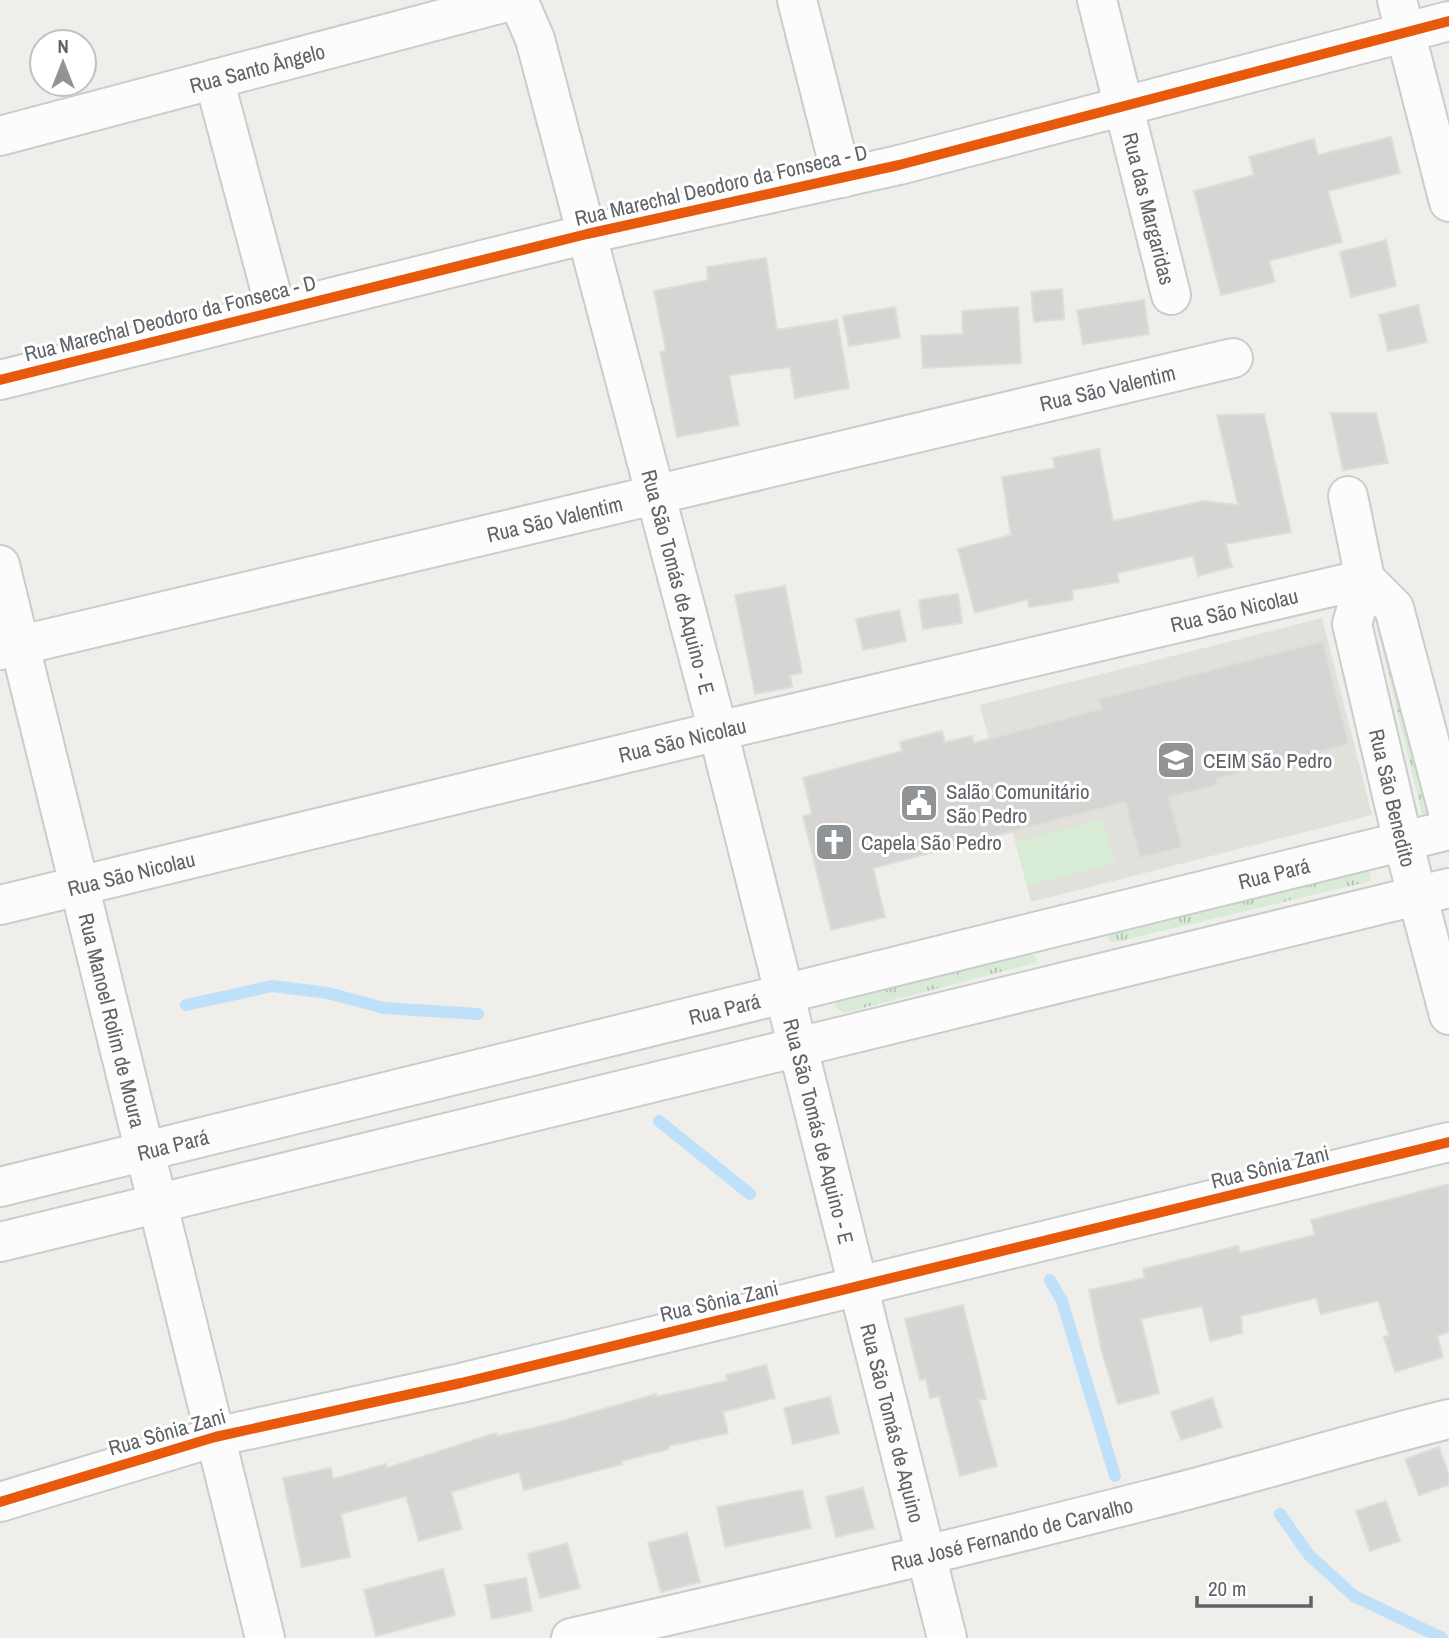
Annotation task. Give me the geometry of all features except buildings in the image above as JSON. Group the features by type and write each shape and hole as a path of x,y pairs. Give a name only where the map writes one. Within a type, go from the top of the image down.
{"street":[{"name":"Rua Santo Ângelo","path":"0,136 516,0"},
{"name":"Rua São Tomás de Aquino - E","path":"516,0 535,39 657,495 858,1288"},
{"path":"797,0 842,178"},
{"name":"Rua das Margaridas","path":"1097,0 1171,295"},
{"path":"1401,16 1449,202"},
{"name":"Rua Marechal Deodoro da Fonseca - D","path":"0,380 587,234 842,178 1124,106 1401,16 1449,21"},
{"path":"214,79 276,311"},
{"name":"Rua São Valentim","path":"10,648 1233,358"},
{"name":"Rua São Benedito","path":"1348,496 1365,579 1352,624 1402,842 1434,892 1449,1015"},
{"name":"Rua Manoel Rolim de Moura","path":"0,565 10,648 81,886 265,1638"},
{"path":"1365,579 1394,608 1449,815"},
{"name":"Rua São Nicolau","path":"0,905 718,731 1365,579"},
{"name":"Rua Pará","path":"0,1187 785,996 1449,830"},
{"path":"0,1242 1434,892"},
{"path":"1071,924 1086,977"},
{"name":"Rua Sônia Zani","path":"0,1502 215,1437 461,1383 1449,1142"},
{"name":"Rua São Tomás de Aquino","path":"858,1288 947,1638"},
{"name":"Rua José Fernando de Carvalho","path":"571,1638 926,1557 1255,1473 1344,1446 1449,1419"}],"shaded area":[{"name":"CEIM São Pedro","path":"1322,618 1372,815 1031,902 980,705"}],"green space":[{"path":"1380,620 1431,814 1427,816 1422,814 1376,623"},
{"path":"1103,819 1115,864 1027,886 1015,842"},
{"path":"1363,870 1370,873 1371,881 1112,943 1107,938 1112,932"},
{"path":"1025,954 1034,955 1038,962 844,1013 835,1007 837,1002"}],"waterway":[{"path":"186,1005 272,986 328,993 384,1008 478,1014"},
{"path":"659,1121 750,1194"},
{"path":"1050,1280 1062,1301 1115,1476"},
{"path":"1280,1514 1309,1555 1354,1596 1442,1638"}],"cycle path":[{"path":"0,380 587,234 899,165 1449,21"},
{"path":"0,1502 215,1437 461,1383 1449,1142"}],"place":[{"name":"CEIM São Pedro","path":"1176,760"},
{"name":"Salão Comunitário São Pedro","path":"919,803"},
{"name":"Capela São Pedro","path":"834,842"}]}
